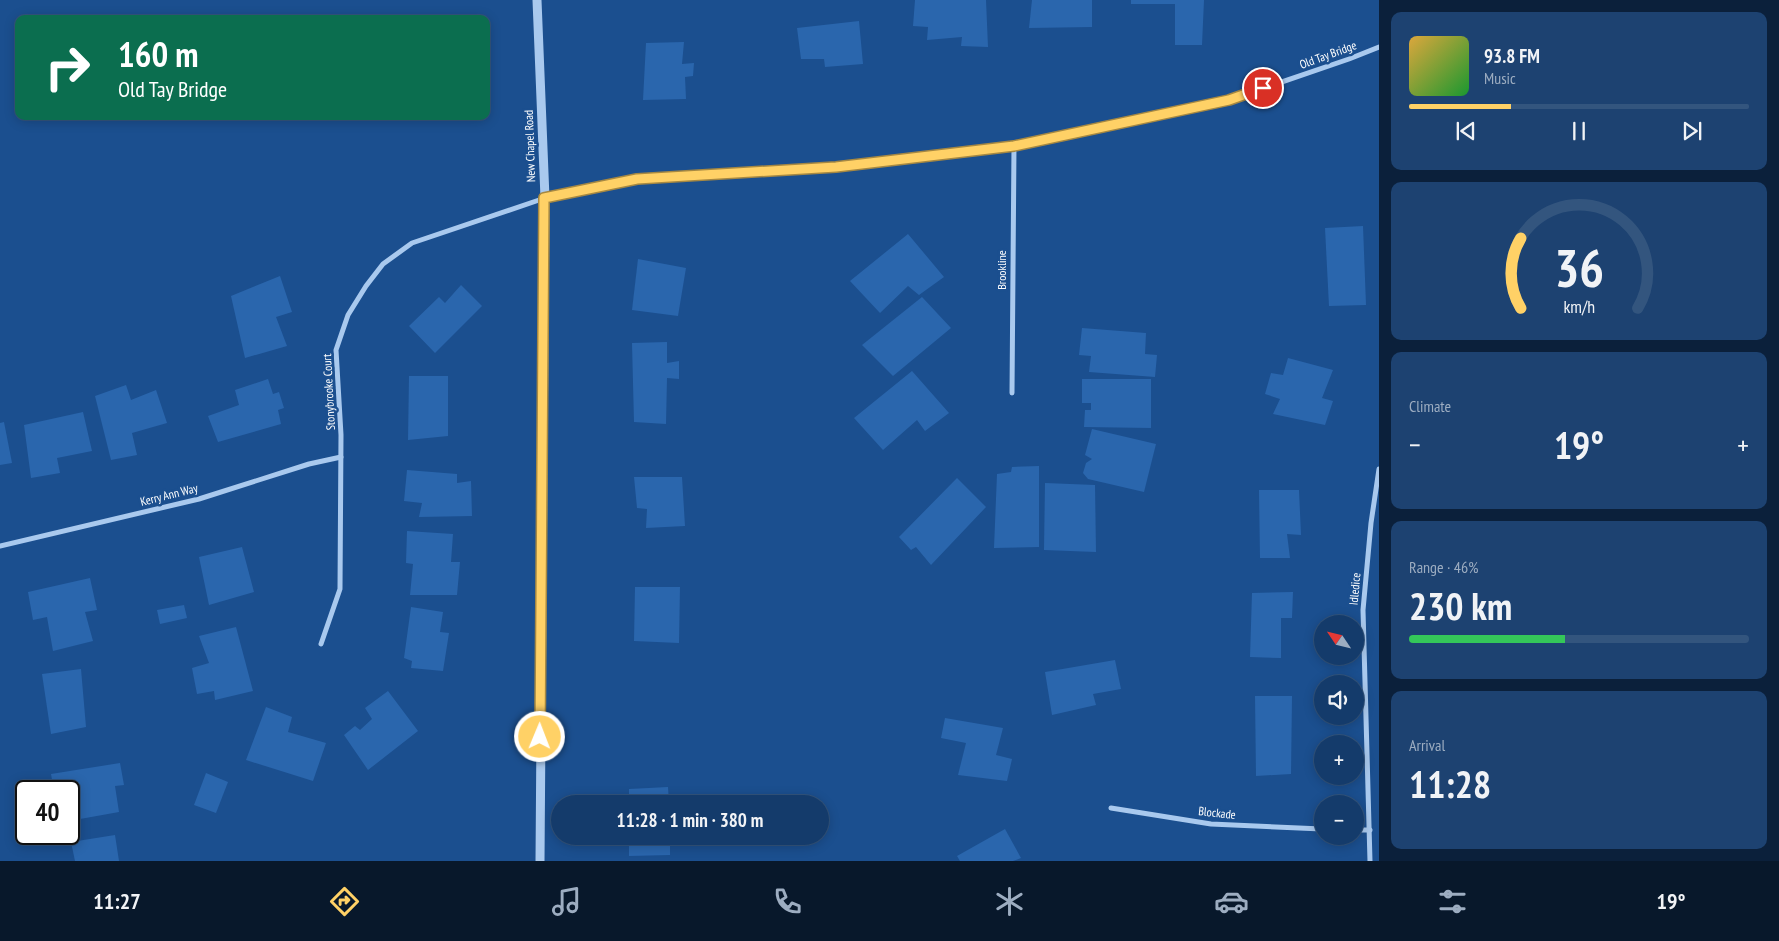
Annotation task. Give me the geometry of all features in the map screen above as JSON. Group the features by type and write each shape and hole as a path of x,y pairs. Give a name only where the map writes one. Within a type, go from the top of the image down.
{"street":[{"name":"New Chapel Road","path":"537,0 544,198 540,861"},
{"name":"Old Tay Bridge","path":"544,198 637,179 836,167 1014,146 1229,100 1379,47"},
{"name":"Brookline","path":"1012,393 1014,146"},
{"name":"Stonybrooke Court","path":"321,644 340,589 342,435 336,350 348,315 366,286 383,264 412,243 544,198"},
{"name":"Kerry Ann Way","path":"0,546 199,499 309,464 341,457"},
{"name":"Idledice","path":"1370,861 1363,610 1371,523 1379,468"},
{"name":"Blockade","path":"1111,808 1211,824 1314,829"},
{"path":"1364,830 1370,830"}],"building":[{"path":"915,0 986,0 988,47 961,46 962,37 927,40 928,27 913,26"},
{"path":"1032,0 1092,0 1092,27 1029,28"},
{"path":"1131,0 1204,0 1202,45 1175,45 1175,4 1131,4"},
{"path":"859,21 863,64 825,67 824,59 801,59 797,28"},
{"path":"684,42 682,64 694,63 693,76 685,77 686,99 643,100 646,43"},
{"path":"1363,226 1366,305 1329,306 1325,228"},
{"path":"908,234 944,277 919,295 908,286 880,313 850,281"},
{"path":"638,259 686,268 678,316 632,310"},
{"path":"280,276 292,312 276,317 287,346 245,358 231,296"},
{"path":"461,285 482,306 435,353 409,326 439,297 445,303"},
{"path":"922,297 951,328 893,376 862,345"},
{"path":"1082,328 1146,333 1145,354 1157,355 1155,377 1089,372 1091,356 1079,355"},
{"path":"667,342 667,363 679,361 679,379 667,378 666,424 634,422 632,343"},
{"path":"1288,358 1333,370 1322,398 1333,401 1325,425 1273,414 1280,399 1265,394 1271,373 1283,375"},
{"path":"912,371 949,413 925,431 917,420 883,450 854,418"},
{"path":"409,376 448,376 448,436 408,440"},
{"path":"268,379 273,394 279,392 284,408 278,410 281,424 218,442 208,416 239,405 235,390"},
{"path":"1082,379 1151,379 1151,428 1084,427 1085,410 1091,410 1091,403 1082,403"},
{"path":"126,385 131,400 156,390 167,423 132,433 137,455 111,460 95,396"},
{"path":"83,412 92,451 57,458 60,473 31,478 24,425"},
{"path":"4,422 12,463 0,465 0,423"},
{"path":"1092,429 1156,444 1144,492 1088,479 1083,473 1086,463 1092,459 1085,455"},
{"path":"1039,466 1039,547 994,548 997,474 1011,472 1012,467"},
{"path":"407,470 457,474 457,483 471,481 472,516 419,517 422,503 404,501"},
{"path":"634,477 682,477 685,526 646,528 647,509 637,508"},
{"path":"957,478 986,507 931,565 916,547 911,550 899,537"},
{"path":"1045,483 1095,485 1096,552 1044,550"},
{"path":"1259,490 1299,490 1301,535 1287,534 1290,558 1260,558"},
{"path":"407,531 453,534 451,562 460,562 457,595 410,595 413,564 406,563"},
{"path":"242,547 254,592 209,605 199,557"},
{"path":"90,578 97,610 85,612 93,641 53,651 47,617 33,620 28,592"},
{"path":"635,587 680,587 679,643 634,641"},
{"path":"1293,592 1292,618 1281,618 1281,658 1250,657 1252,593"},
{"path":"184,605 187,618 160,624 157,610"},
{"path":"411,607 443,612 440,632 449,633 443,671 411,668 412,661 404,658"},
{"path":"236,627 253,691 215,700 214,691 197,694 192,668 209,663 199,636"},
{"path":"1115,660 1121,689 1093,694 1096,705 1052,715 1045,672"},
{"path":"81,669 86,727 51,734 42,674"},
{"path":"388,691 418,731 368,770 344,735 355,726 360,730 372,719 365,708"},
{"path":"1255,696 1292,696 1291,774 1256,776"},
{"path":"266,707 292,717 288,732 326,743 313,781 246,760"},
{"path":"945,718 1003,728 996,755 1012,759 1007,781 958,775 966,743 941,738"},
{"path":"120,763 124,785 115,786 119,812 80,819 80,780 52,780 51,774"},
{"path":"206,773 228,782 216,813 194,805"},
{"path":"668,787 668,795 629,795 629,789"},
{"path":"1005,829 1021,858 1013,861 960,861 957,856"},
{"path":"115,835 119,861 75,861 72,845 80,845 80,841"},
{"path":"629,845 670,845 670,855 629,856"}],"route":[{"path":"540,737 544,198 637,179 836,167 1014,146 1229,100 1263,88"}]}
